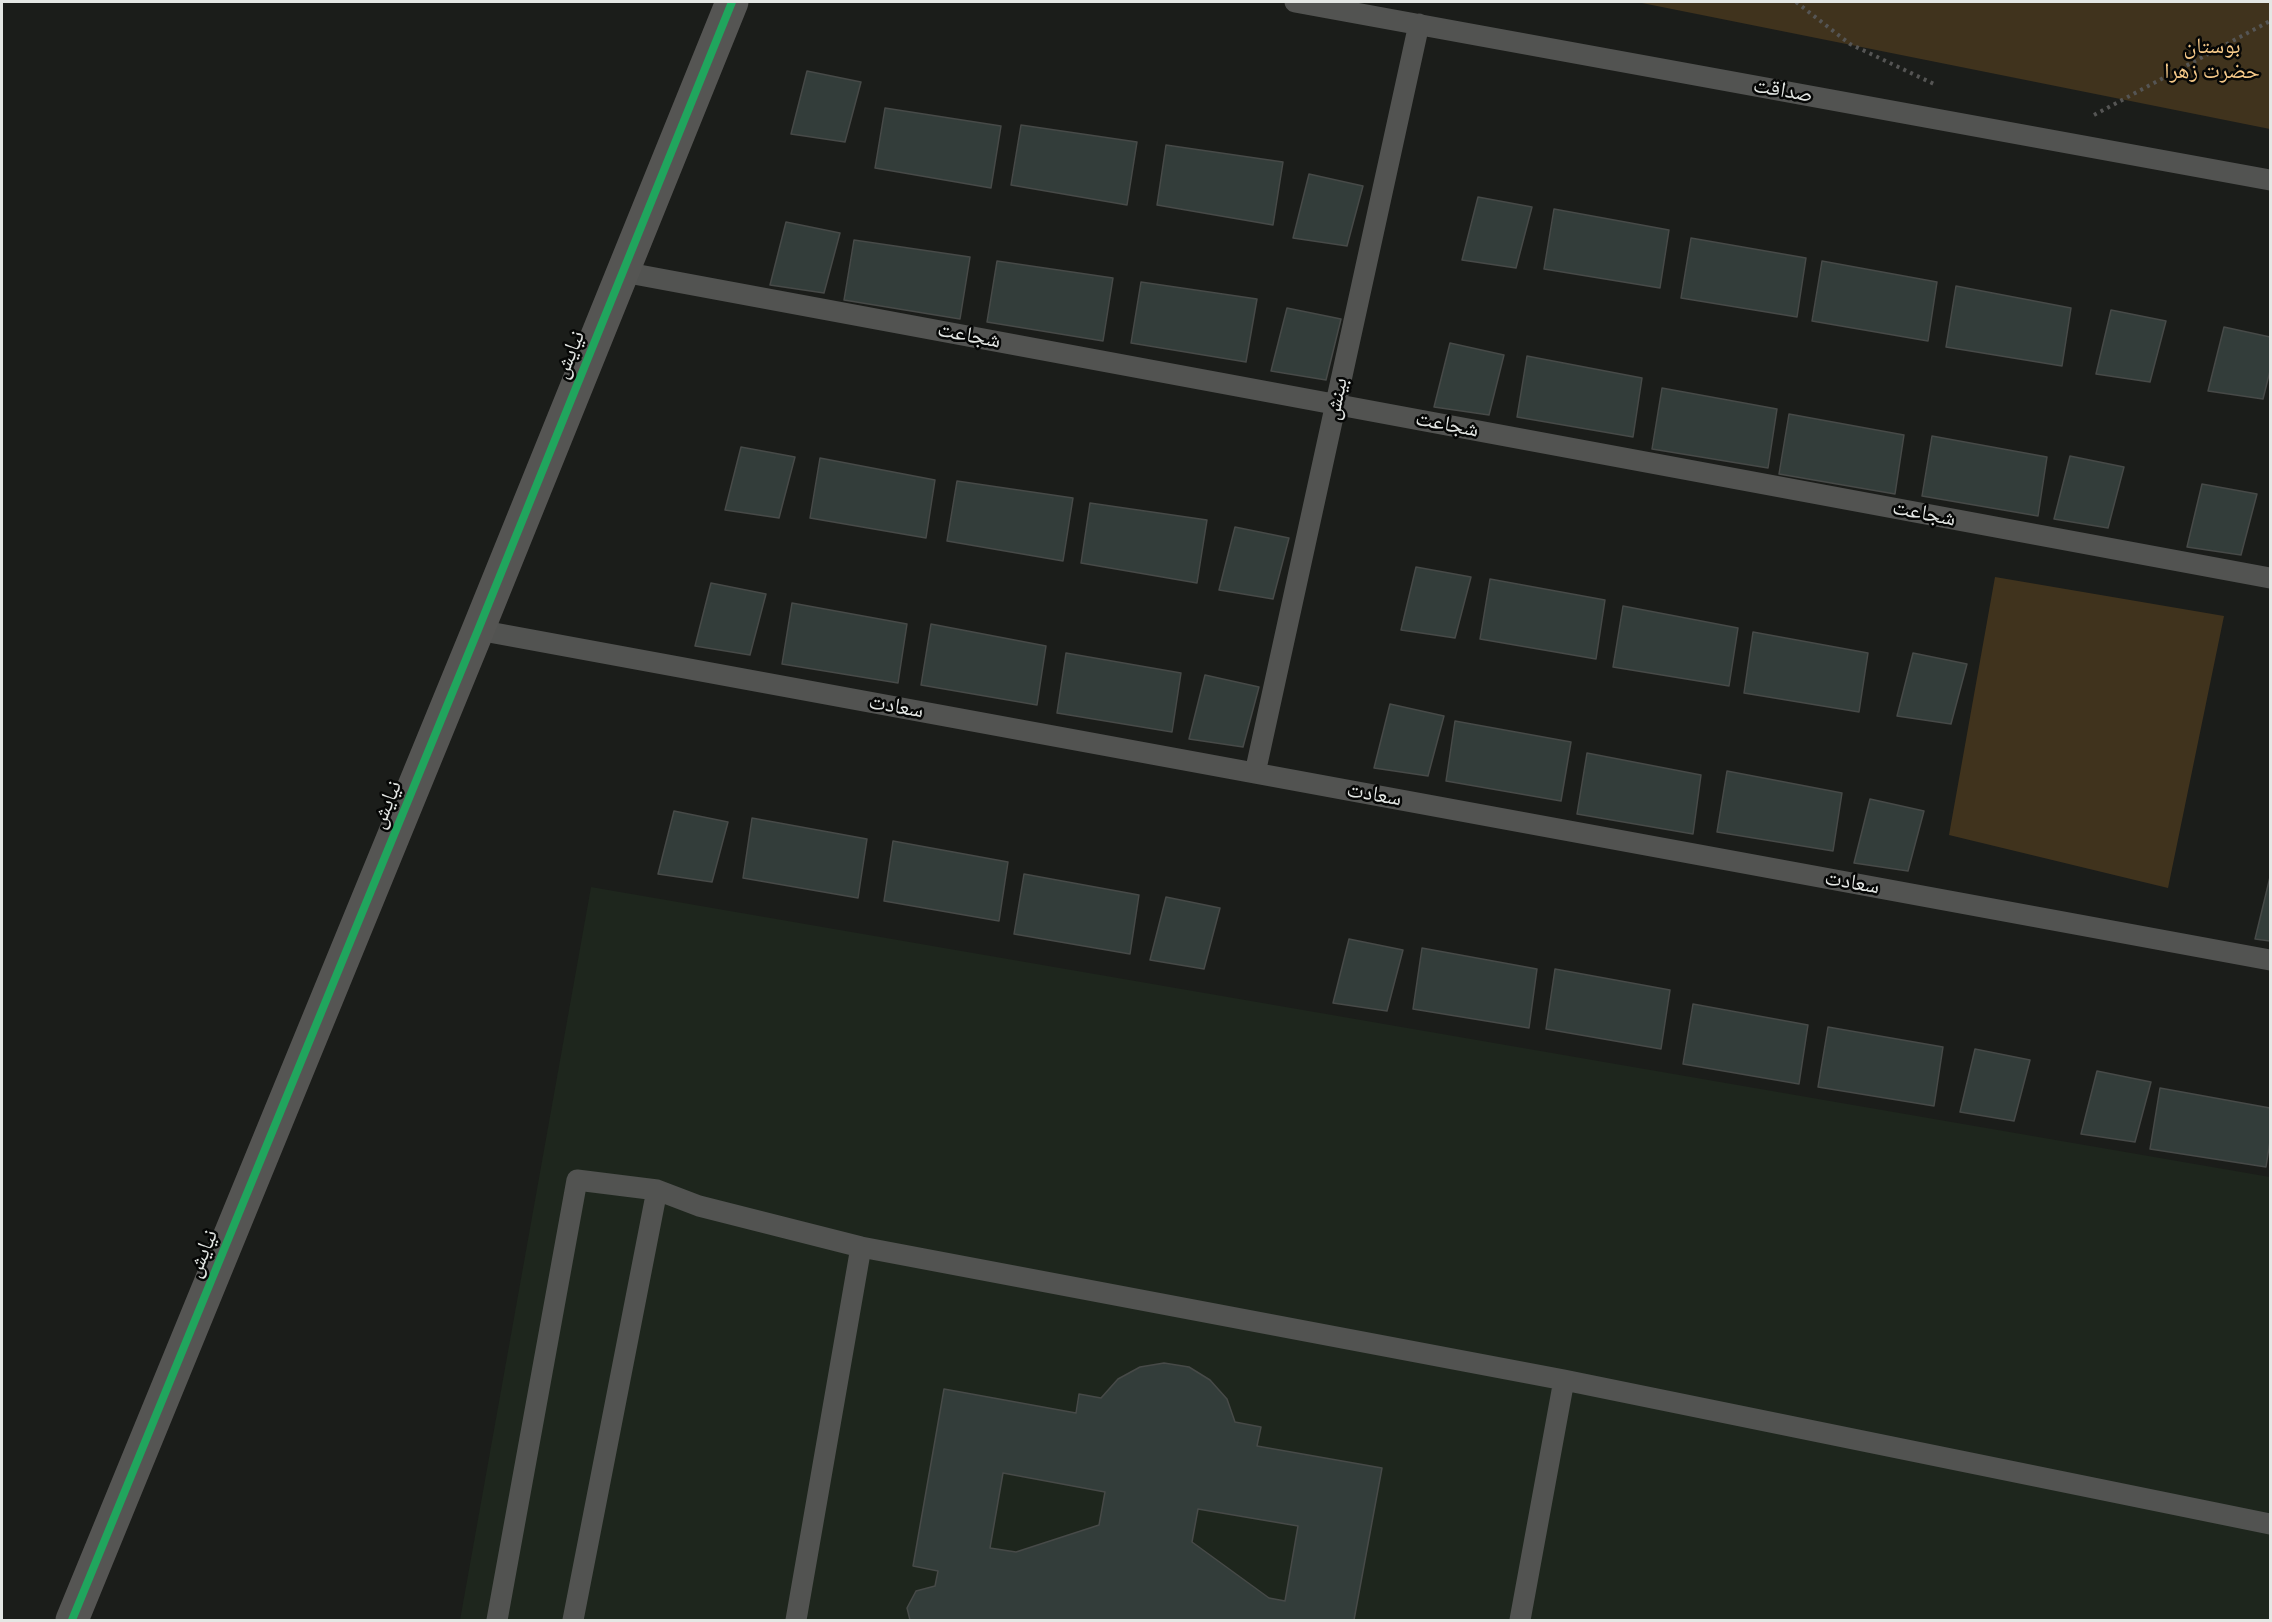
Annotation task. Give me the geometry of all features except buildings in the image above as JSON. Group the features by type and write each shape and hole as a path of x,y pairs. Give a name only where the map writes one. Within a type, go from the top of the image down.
{"street":[{"name":"نیایش","path":"72,1620 478,630 732,2"}],"lane":[{"name":"صداقت","path":"1294,2 2271,180"},
{"name":"بینش","path":"1254,773 1419,24"},
{"name":"شجاعت","path":"623,272 2271,578"},
{"name":"سعادت","path":"478,630 2271,960"},
{"path":"497,1620 577,1180 657,1190 699,1206 861,1246 1564,1380 2271,1524"},
{"path":"573,1620 657,1190"},
{"path":"796,1620 861,1246"},
{"path":"1520,1620 1564,1380"}],"path":[{"path":"1797,2 1850,44 1943,89"},
{"path":"2048,139 2271,21"}],"shaded area":[{"path":"591,887 2270,1177 2270,1620 460,1620"}],"green space":[{"name":"بوستان حضرت زهرا","path":"1637,2 2270,2 2270,129"},
{"path":"1995,577 2224,616 2168,888 1949,835"}],"cycle path":[{"path":"72,1620 478,630 732,2"}]}
